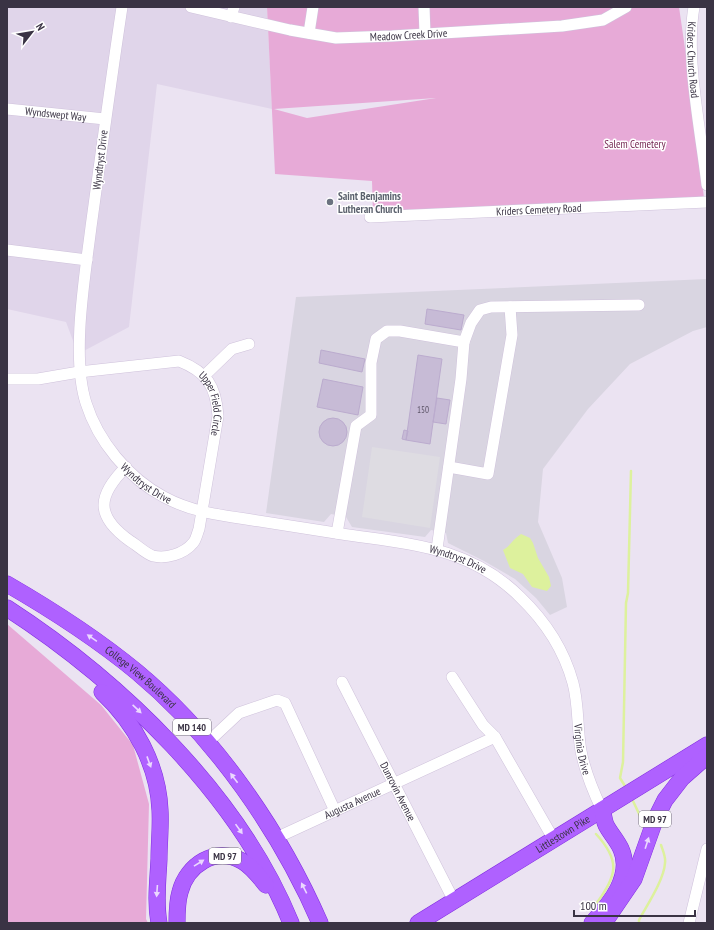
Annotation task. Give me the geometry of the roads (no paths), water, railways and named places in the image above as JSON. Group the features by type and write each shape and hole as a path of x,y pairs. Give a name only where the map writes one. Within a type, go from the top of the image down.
{"highway":[{"name":"College View Boulevard","path":"7,584 63,618 132,668 174,707 206,743 248,796 276,838 322,923"},
{"name":"MD 140","path":"7,608 74,656 137,708 196,771 255,852 279,894 291,923"},
{"path":"7,617 59,655 110,700 130,723 142,745 156,783 160,809 156,895 159,923"},
{"name":"Littlestown Pike","path":"418,923 707,745"},
{"name":"MD 97","path":"604,923 629,878 665,800 682,778 707,756"},
{"path":"602,810 615,819 627,839 634,858 629,878"},
{"name":"MD 97","path":"176,923 180,891 191,870 205,860 224,856 240,860 258,875 276,901 286,923"},
{"name":"MD 97","path":"592,923 629,878"}],"street":[{"name":"Wyndtryst Drive","path":"122,7 105,119 87,260 82,314 79,372 86,402 98,433 116,457 139,479 162,496 202,512 281,526 337,533 437,549 470,561 506,583 520,596 547,628 564,660 573,684"},
{"name":"Meadow Creek Drive","path":"190,7 232,12 309,33 336,38 562,26 603,20 626,7"},
{"path":"309,33 313,7"},
{"path":"424,7 425,34"},
{"name":"Kriders Church Road","path":"694,7 692,33 695,91 705,147 707,185"},
{"name":"Wyndswept Way","path":"7,109 105,119"},
{"name":"Kriders Cemetery Road","path":"370,217 707,202"},
{"path":"7,250 87,260"},
{"path":"437,549 461,379 464,342 471,323 480,310 491,307 639,305"},
{"path":"448,467 488,474 512,335 510,307"},
{"path":"337,533 356,426 371,415 372,363 376,339 387,331 400,331 464,342"},
{"path":"204,376 232,349 248,344"},
{"name":"Upper Field Circle","path":"7,379 38,379 67,376 79,372 179,361 192,366 204,376 212,386 216,398 218,416 199,529 193,543 190,546 177,554 165,557 152,556 118,532 109,523 104,510 105,496 110,484 126,467"},
{"path":"452,677 484,725 495,737 554,840"},
{"name":"Dunrovin Avenue","path":"342,682 454,901"},
{"name":"Virginia Drive","path":"573,684 585,770 602,810"},
{"path":"206,743 239,713 277,700 285,703 335,811"},
{"name":"Augusta Avenue","path":"276,838 495,737"},
{"path":"689,923 707,849"}],"waterway":[{"path":"625,786 620,778 623,762 626,603 628,593 631,471"},
{"path":"633,801 642,820"},
{"path":"596,834 610,852 613,861 613,869 612,877 596,904"},
{"path":"639,923 639,920 658,885 664,870 665,858 661,845"}],"place":[{"name":"Saint Benjamins Lutheran Church","path":"330,202"}],"park label":[{"name":"Salem Cemetery","path":"635,144"}]}
